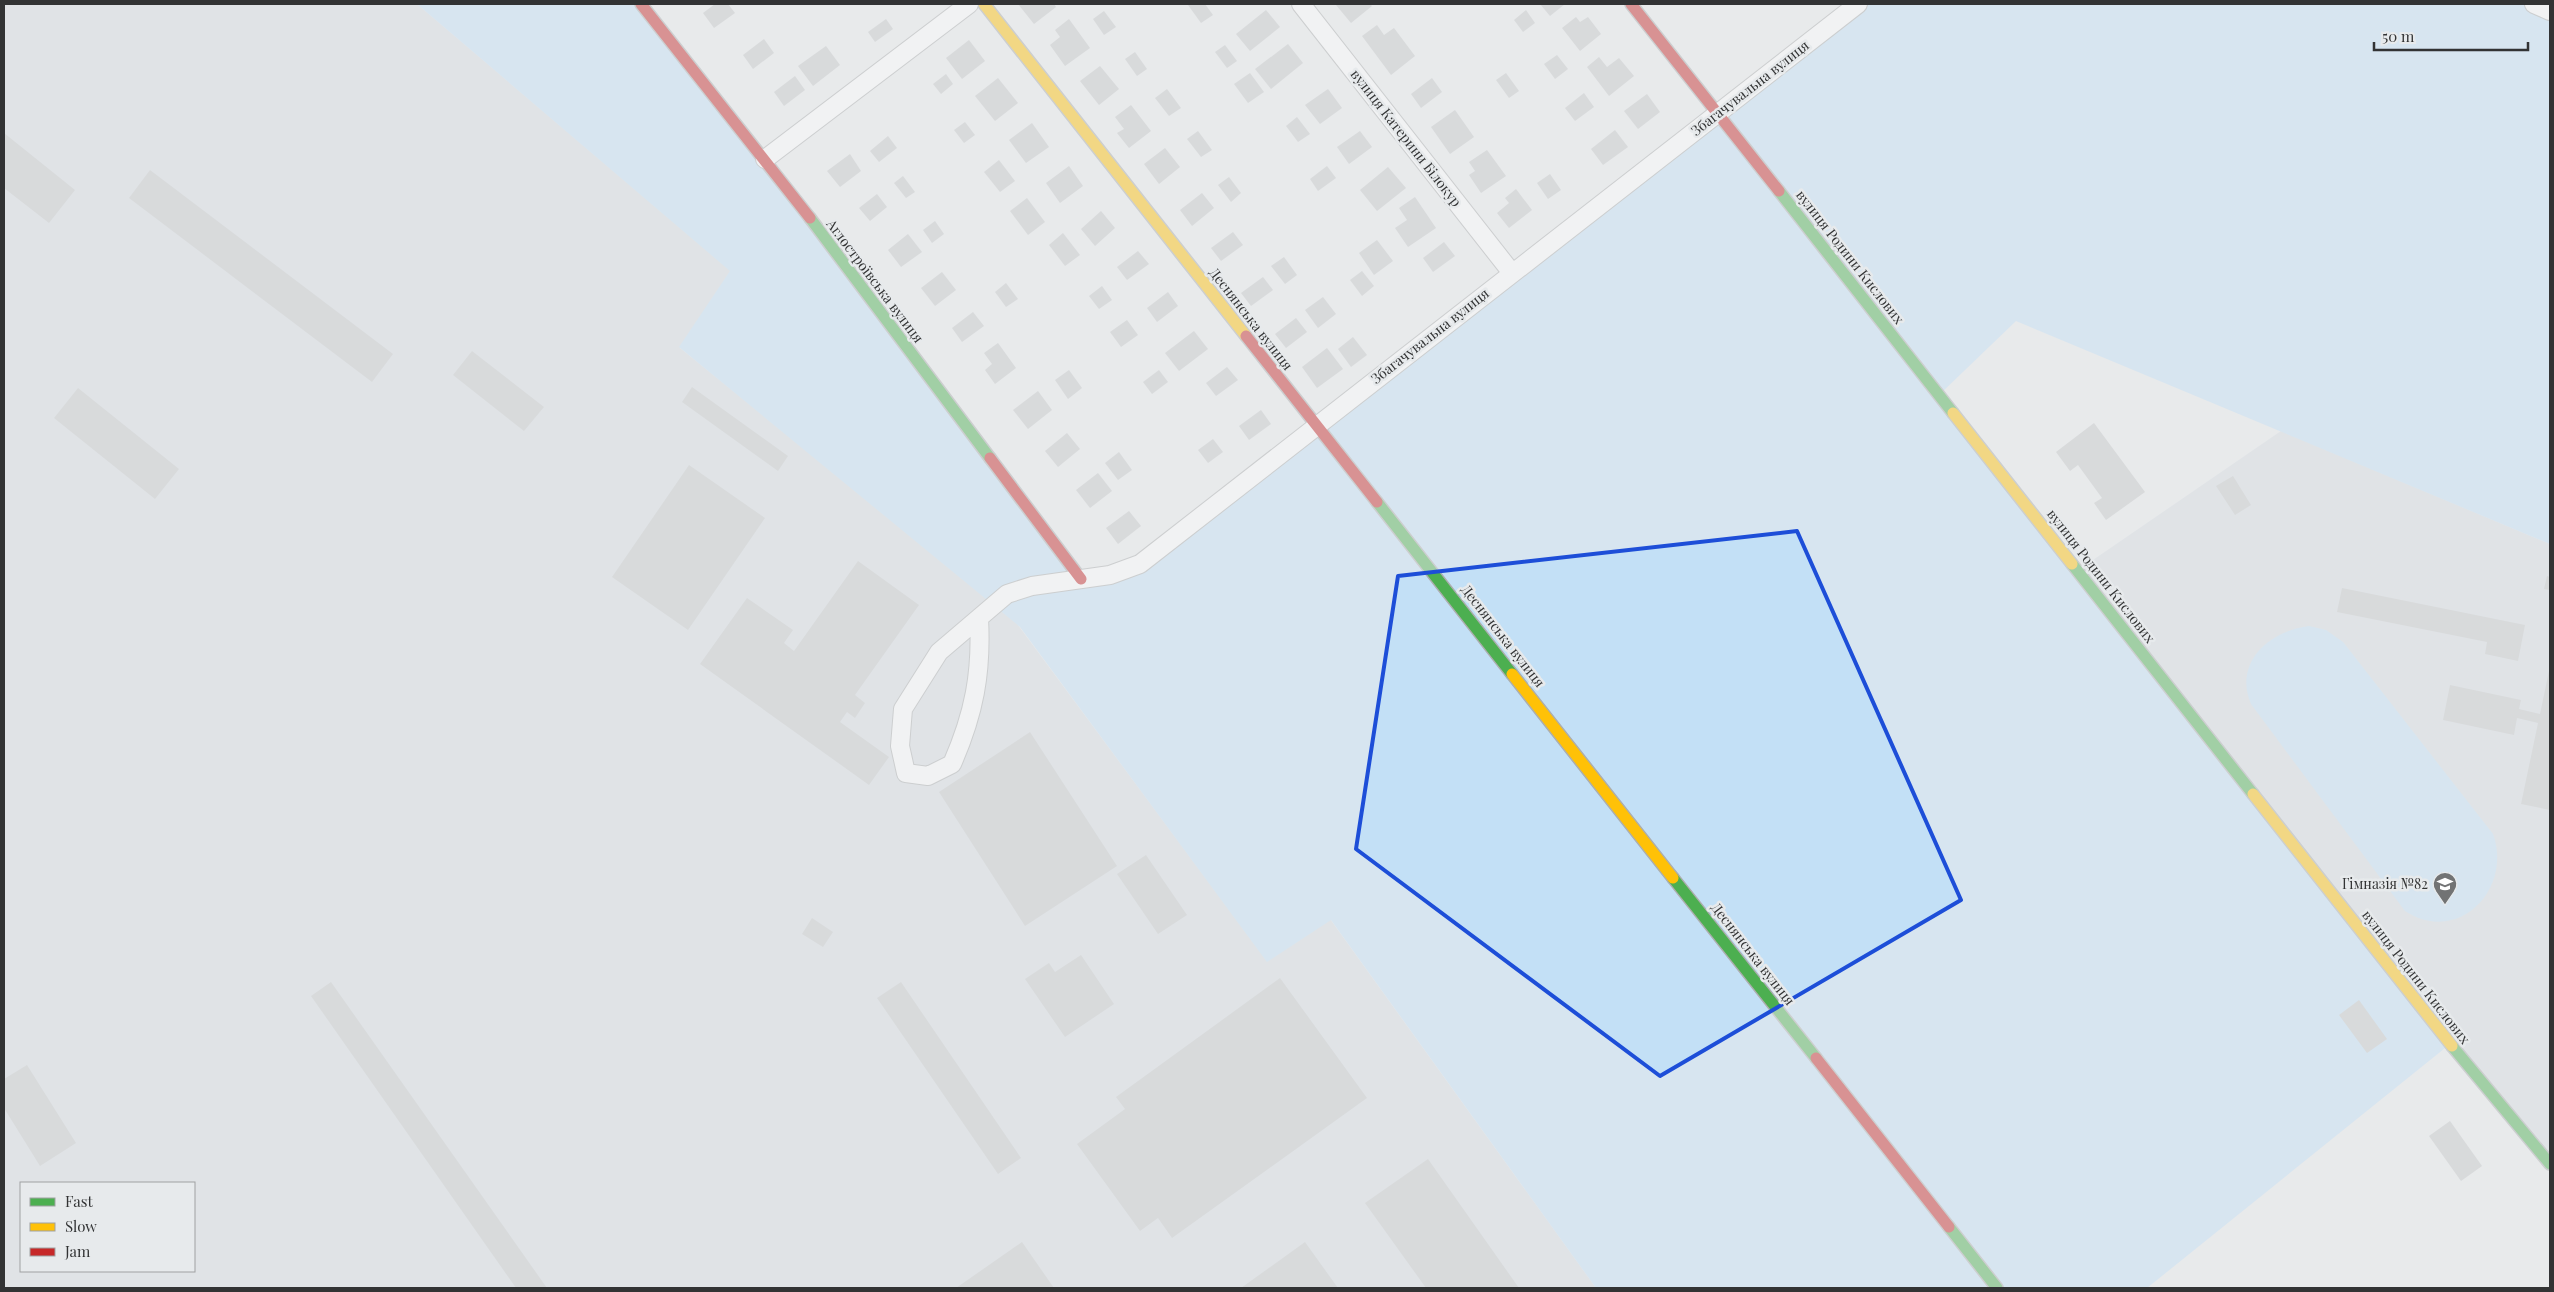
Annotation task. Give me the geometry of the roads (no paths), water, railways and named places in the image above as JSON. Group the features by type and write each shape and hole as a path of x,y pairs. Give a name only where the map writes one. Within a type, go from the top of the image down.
{"street":[{"name":"Аглостроївська вулиця","path":"641,4 764,159 1081,579"},
{"path":"764,159 970,4"},
{"name":"Деснянська вулиця","path":"984,4 1997,1288"},
{"name":"вулиця Катерини Білокур","path":"1301,4 1512,273"},
{"name":"вулиця Родини Кислових","path":"1631,4 2450,1044 2550,1164"},
{"name":"Збагачувальна вулиця","path":"979,618 981,647 974,704 965,734 952,764 928,776 906,773 900,746 903,708 939,652 1007,594 1032,586 1110,575 1140,564 1858,4"},
{"path":"2534,4 2550,10"}],"place":[{"name":"Гімназія №82","path":"2445,905"}]}
